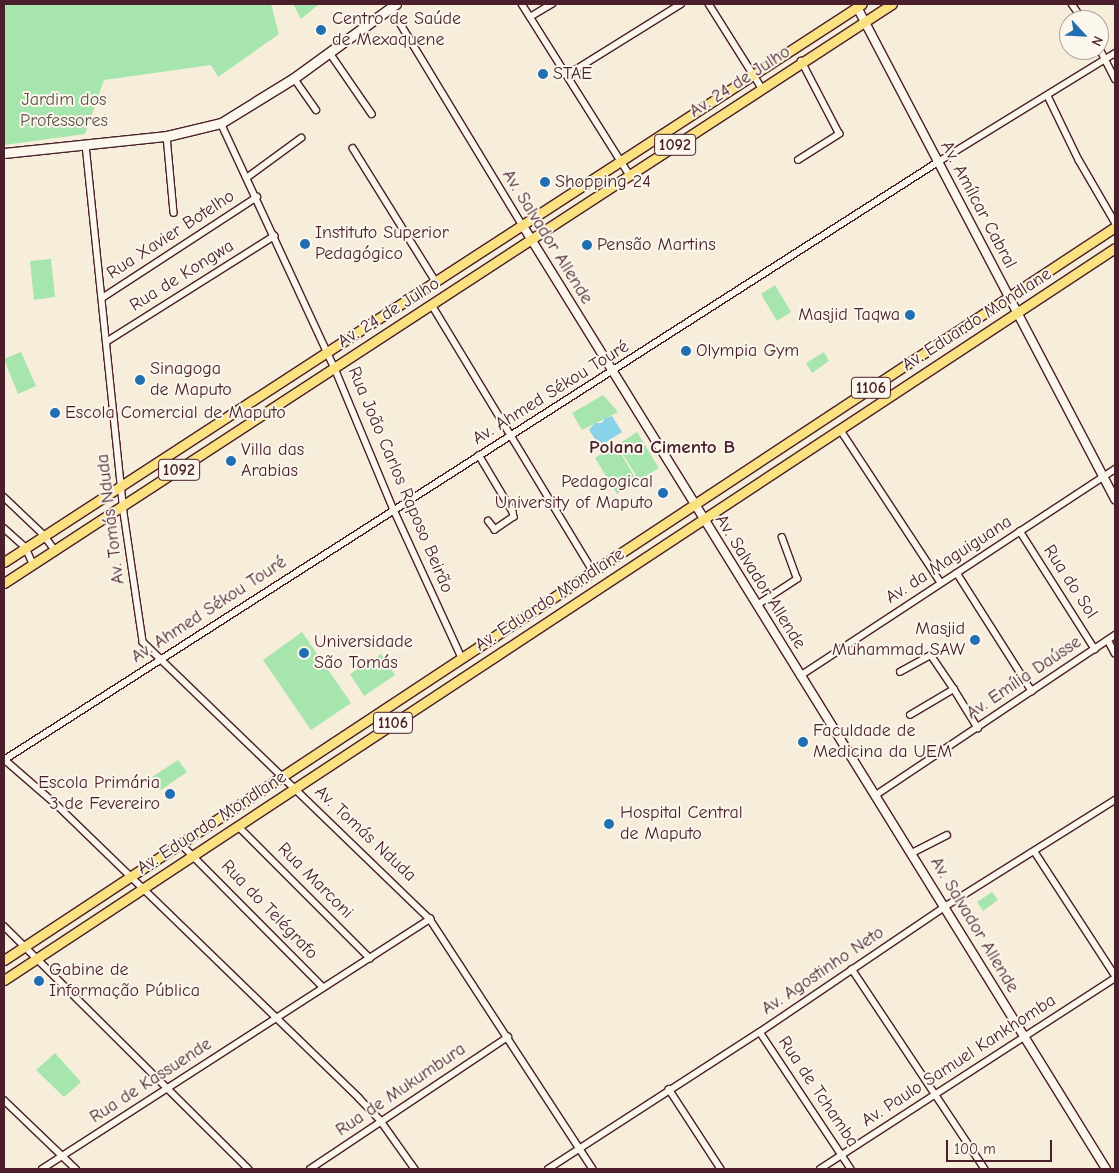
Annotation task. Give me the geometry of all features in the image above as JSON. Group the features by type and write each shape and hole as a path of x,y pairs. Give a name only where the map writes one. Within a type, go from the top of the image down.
{"main road":[{"name":"Av. 24 de Julho","path":"4,583 124,506 334,366 432,305 801,61 892,4"},
{"name":"Av. 24 de Julho","path":"26,548 755,75 858,5"},
{"path":"4,153 167,136 221,123 294,78 393,6"},
{"name":"Av. Eduardo Mondlane","path":"4,960 695,506 1115,227"},
{"name":"Av. Eduardo Mondlane","path":"4,980 1115,248"},
{"path":"4,562 26,548"}],"street":[{"path":"522,4 630,174"},
{"path":"530,17 552,4"},
{"path":"567,75 681,4"},
{"path":"710,4 762,88"},
{"name":"Av. Amílcar Cabral","path":"858,5 864,21 1019,312 1115,500"},
{"name":"Av. Salvador Allende","path":"393,6 531,240 800,676 946,906 1024,1038 1106,1169"},
{"path":"330,53 372,114"},
{"name":"Av. Ahmed Sékou Touré","path":"4,759 479,455 614,373 938,162 1104,60"},
{"path":"1106,60 1115,78"},
{"path":"798,160 839,134 801,61"},
{"path":"294,78 316,110"},
{"path":"1048,96 1079,160 1115,222"},
{"name":"Rua João Carlos Raposo Beirão","path":"221,123 248,177 334,366 394,510 462,658"},
{"path":"167,136 174,213"},
{"path":"248,177 301,138"},
{"name":"Av. Tomás Nduda","path":"86,145 124,506 142,637 146,645 163,657 282,777 430,919 593,1169"},
{"path":"353,148 436,282"},
{"name":"Rua Xavier Botelho","path":"102,298 257,197"},
{"name":"Rua de Kongwa","path":"106,342 274,236"},
{"path":"432,305 594,572"},
{"path":"840,429 942,583"},
{"path":"479,455 513,512 514,517 495,530 488,521"},
{"name":"Av. da Maguiguana","path":"800,676 1115,468"},
{"path":"4,498 44,535 55,550"},
{"path":"4,528 26,548 33,564"},
{"name":"Rua do Sol","path":"1020,532 1094,648"},
{"path":"757,605 797,579 782,538"},
{"path":"957,573 1032,691"},
{"name":"Av. Emília Daússe","path":"876,795 1115,635"},
{"path":"1108,640 1115,653"},
{"path":"900,672 931,654 978,728"},
{"path":"910,715 954,689"},
{"path":"4,759 131,876 381,1120 415,1169"},
{"name":"Av. Agostinho Neto","path":"548,1169 669,1089 760,1032 946,906 1035,852 1115,800"},
{"name":"Rua Marconi","path":"238,826 370,958"},
{"path":"912,853 947,835"},
{"name":"Rua do Telégrafo","path":"181,844 323,986"},
{"path":"1035,852 1115,976"},
{"path":"323,986 430,919"},
{"path":"4,926 24,947 39,957 166,1088 249,1169"},
{"path":"852,968 985,1169"},
{"name":"Av. Paulo Samuel Kankhomba","path":"820,1169 935,1093 1024,1038 1115,976"},
{"name":"Rua de Kassuende","path":"42,1169 276,1019 323,986"},
{"name":"Rua de Tchamba","path":"760,1032 852,1169"},
{"name":"Rua de Mukumbura","path":"310,1169 508,1037"},
{"path":"669,1089 721,1169"},
{"path":"4,1100 76,1169"}],"green space":[{"name":"Jardim dos Professores","path":"4,4 271,4 279,34 218,77 211,65 104,80 85,134 4,145"},
{"path":"293,4 319,4 301,19"},
{"path":"51,259 55,297 34,300 30,261"},
{"path":"775,285 791,312 777,321 761,294"},
{"path":"21,352 36,386 18,394 4,359"},
{"path":"824,352 829,361 812,373 806,363"},
{"path":"603,395 618,412 582,430 572,413"},
{"path":"637,432 659,468 639,480 617,445"},
{"path":"616,445 637,481 617,494 595,458"},
{"path":"302,632 351,703 311,730 263,660"},
{"path":"381,654 395,675 364,696 350,674"},
{"path":"178,760 187,772 161,790 152,777"},
{"path":"992,892 998,900 983,911 977,902"},
{"path":"55,1053 81,1082 64,1097 36,1070"}],"water":[{"path":"612,416 622,432 600,446 589,430 595,423 602,423 605,418"}],"place":[{"name":"Centro de Saúde de Mexaquene","path":"321,30"},
{"name":"STAE","path":"543,74"},
{"name":"Shopping 24","path":"545,182"},
{"name":"Instituto Superior Pedagógico","path":"305,244"},
{"name":"Pensão Martins","path":"587,245"},
{"name":"Masjid Taqwa","path":"910,315"},
{"name":"Olympia Gym","path":"686,351"},
{"name":"Sinagoga de Maputo","path":"140,380"},
{"name":"Escola Comercial de Maputo","path":"55,413"},
{"name":"Villa das Arabias","path":"231,461"},
{"name":"Pedagogical University of Maputo","path":"663,493"},
{"name":"Masjid Muhammad SAW","path":"975,640"},
{"name":"Universidade São Tomás","path":"304,653"},
{"name":"Faculdade de Medicina da UEM","path":"803,742"},
{"name":"Escola Primária 3 de Fevereiro","path":"170,794"},
{"name":"Hospital Central de Maputo","path":"609,824"},
{"name":"Gabine de Informação Pública","path":"39,981"}],"district":[{"name":"Polana Cimento B","path":"662,448"}]}
